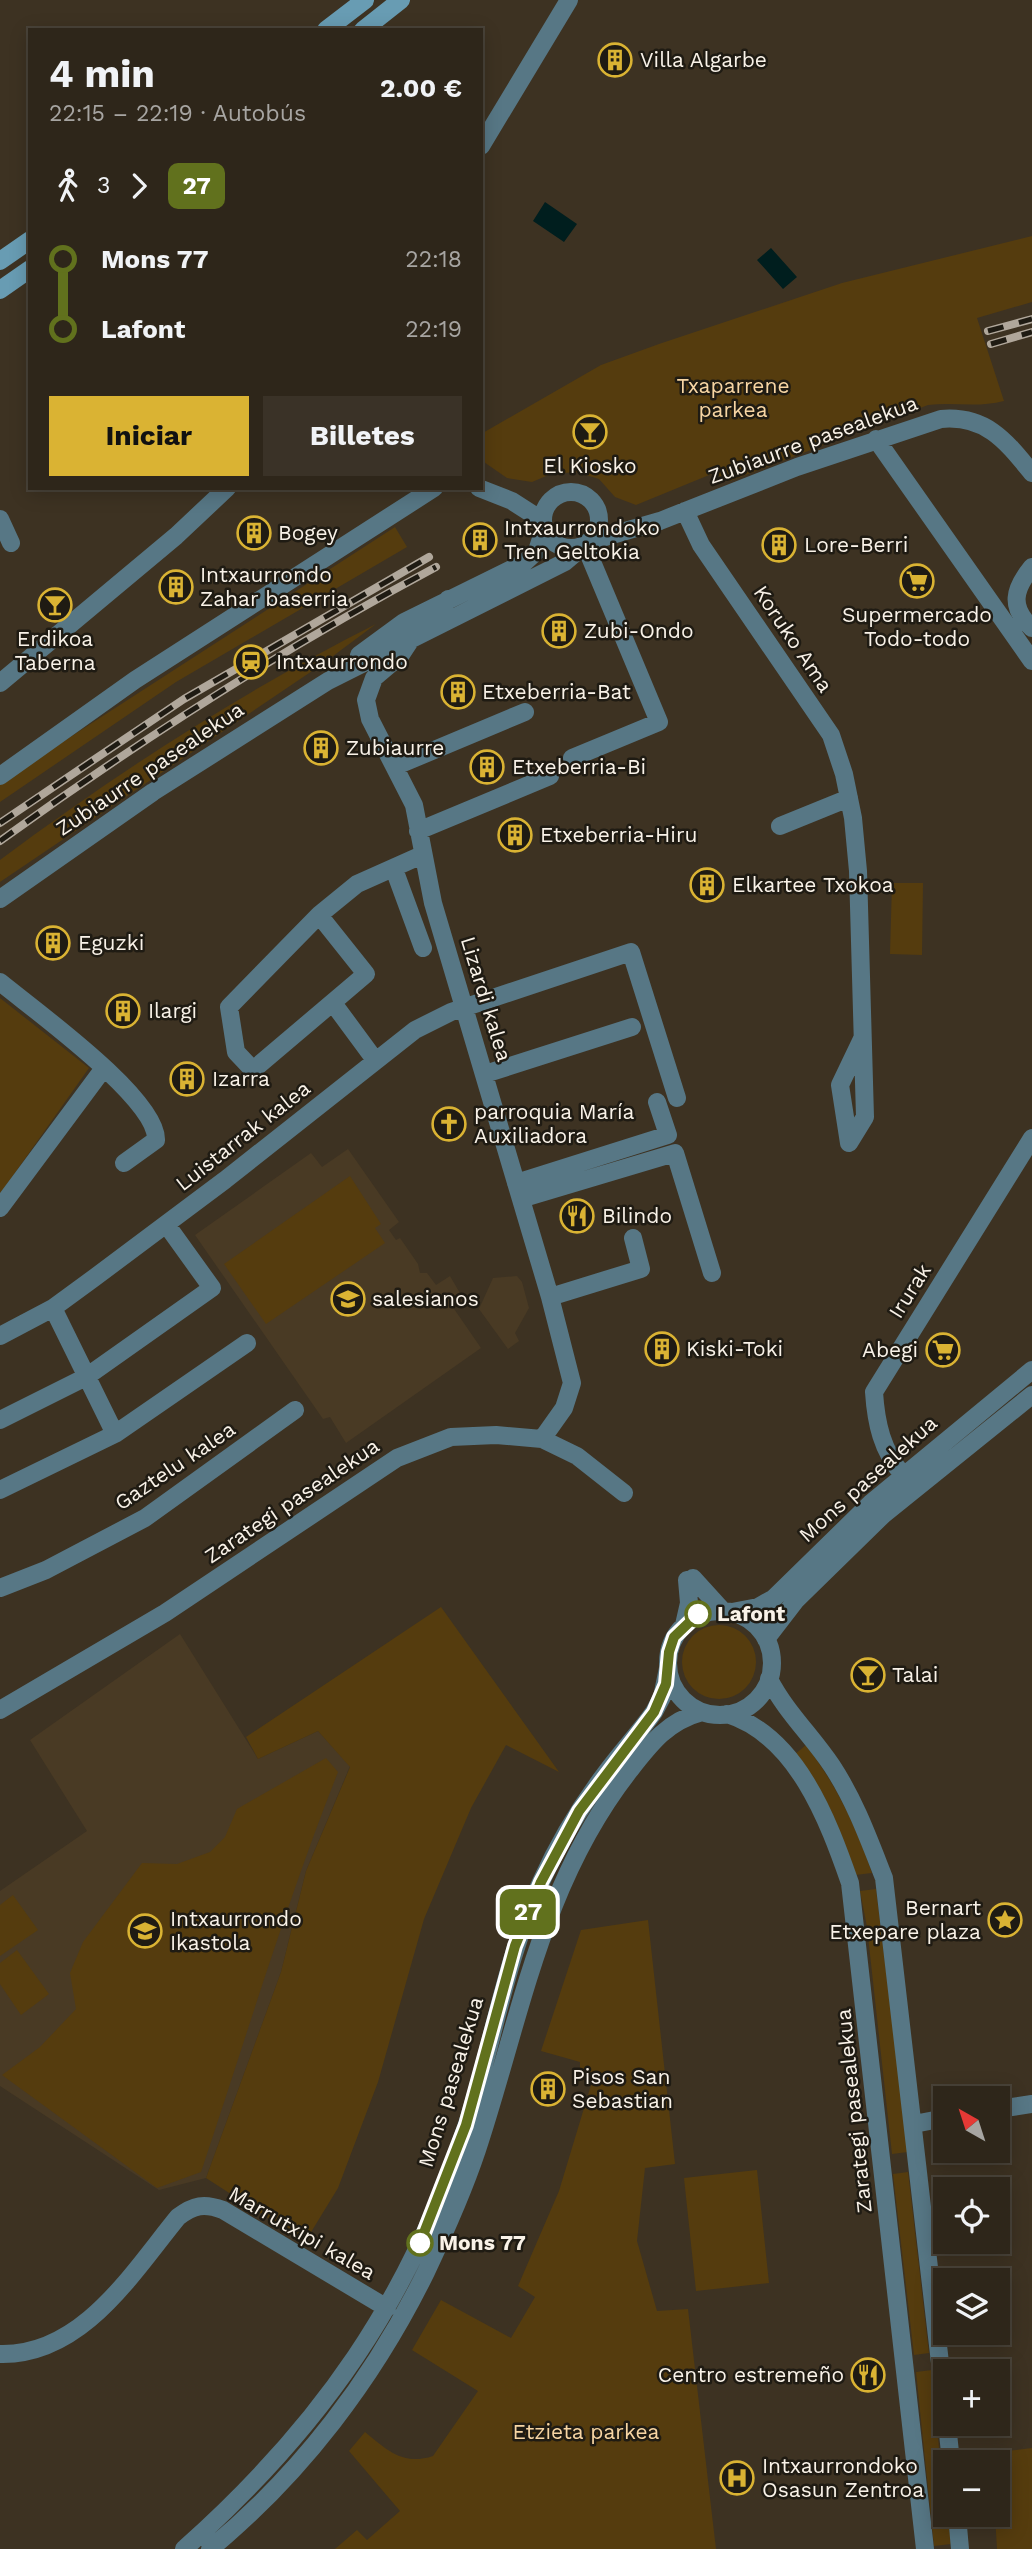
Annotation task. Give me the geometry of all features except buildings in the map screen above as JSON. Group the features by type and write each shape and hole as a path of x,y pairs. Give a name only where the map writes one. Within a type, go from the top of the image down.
{"main road":[{"path":"329,28 365,0"},
{"path":"366,28 401,0"},
{"path":"0,261 28,241"},
{"path":"0,290 28,269"}],"street":[{"path":"483,143 569,0"},
{"name":"Zubiaurre pasealekua","path":"0,899 153,792 328,681 565,562 588,543 685,511 876,439 941,419 964,419 999,434 1032,473"},
{"path":"876,439 1032,661"},
{"path":"3,675 176,536 225,490"},
{"path":"0,776 135,680 431,490"},
{"path":"483,490 512,502 543,525"},
{"path":"512,502 554,498 578,492 615,523 634,528"},
{"path":"554,498 544,512 543,525 548,537 561,547 577,548 588,543 599,527 598,510"},
{"name":"Koruko Ama","path":"685,511 701,545 831,735 849,798 858,871 862,1039"},
{"path":"0,519 11,543"},
{"name":"Zubiaurre pasealekua","path":"328,681 383,635 448,599 524,563 537,551 543,525"},
{"path":"572,758 659,722 588,543"},
{"path":"1032,567 1020,582 1016,594 1016,607 1032,628"},
{"name":"Lizardi kalea","path":"448,599 440,614 421,624 400,656 373,678 366,700 370,719 414,806 422,855 550,1297 572,1383 564,1408 542,1439"},
{"path":"396,766 525,712"},
{"path":"418,831 550,776"},
{"path":"780,826 849,798"},
{"path":"319,915 366,974 253,1070 236,1052 229,1007 319,915 357,884 422,855"},
{"path":"394,869 423,948"},
{"name":"Luistarrak kalea","path":"0,1336 53,1308 166,1224 415,1030 465,1007 631,952 677,1098"},
{"path":"0,982 136,1097 157,1128 156,1140 124,1163"},
{"path":"333,1003 375,1060"},
{"path":"485,1074 632,1027"},
{"path":"0,1208 104,1068"},
{"path":"519,1191 668,1135 657,1102"},
{"name":"Irurak","path":"903,1475 892,1462 876,1423 874,1392 1032,1138"},
{"path":"519,1191 674,1153 712,1273"},
{"path":"0,1420 86,1377 212,1288 166,1224"},
{"path":"550,1297 641,1269 632,1238"},
{"path":"53,1308 115,1434"},
{"path":"0,1490 115,1434 247,1343"},
{"name":"Mons pasealekua","path":"727,1611 758,1606 774,1598 903,1475 1032,1370"},
{"name":"Mons pasealekua","path":"766,1639 796,1600 883,1515 1032,1395"},
{"name":"Gaztelu kalea","path":"0,1588 46,1570 145,1518 295,1410"},
{"name":"Zarategi pasealekua","path":"0,1710 165,1613 397,1458 451,1437 496,1435 542,1439 577,1456 624,1493"},
{"path":"684,1625 689,1603 690,1579 727,1611 746,1617 766,1639 772,1666 769,1679 753,1703 727,1714 702,1712 678,1695 668,1668 674,1637 684,1625 698,1614 727,1611"},
{"name":"Mons pasealekua","path":"184,2549 274,2463 329,2395 387,2308 411,2265 466,2125 515,1946 541,1882 579,1811 654,1712 666,1684 668,1668"},
{"path":"769,1679 780,1702 831,1765 859,1815 884,1878 915,2124 940,2359"},
{"name":"Mons pasealekua","path":"210,2549 261,2504 297,2467 333,2421 391,2336 426,2273 459,2199 494,2095 538,1943 573,1860 620,1784 647,1748 678,1720 702,1712"},
{"name":"Zarategi pasealekua","path":"727,1714 765,1734 806,1783 830,1825 850,1883 925,2549"},
{"path":"1010,2107 1032,2104"},
{"path":"915,2124 933,2120"},
{"name":"Marrutxipi kalea","path":"0,2354 32,2350 66,2337 91,2317 177,2217 192,2207 209,2205 223,2210 387,2308"},
{"path":"958,2527 960,2549"}],"shaded area":[{"name":"salesianos","path":"348,1149 399,1222 389,1230 396,1240 400,1238 418,1264 420,1273 427,1273 436,1285 450,1276 461,1295 450,1303 481,1348 346,1443 330,1417 323,1419 195,1235 311,1153 322,1167"},
{"name":"salesianos","path":"517,1276 522,1282 529,1308 515,1333 519,1341 508,1349 479,1309 493,1278"},
{"name":"Intxaurrondo Ikastola","path":"180,1634 258,1759 318,1731 350,1766 306,1871 281,1972 206,2178 159,2190 0,2086 0,1891 87,1831 30,1740"}],"green space":[{"name":"Txaparrene parkea","path":"1032,236 1032,302 977,318 1004,401 928,405 730,481 714,473 636,505 615,497 599,479 576,472 551,474 532,482 507,478 483,461 483,433 601,365 842,283"},
{"path":"395,527 407,547 176,682 0,802 0,785 27,765"},
{"path":"376,624 321,665 0,882 0,860 90,795 231,704"},
{"path":"892,883 923,883 922,955 890,954"},
{"path":"0,998 89,1068 0,1194"},
{"path":"350,1176 381,1224 375,1228 385,1243 266,1324 224,1264"},
{"path":"441,1607 559,1772 506,1745 471,1808 424,1919 378,2082 338,2188 305,2242 206,2178 281,1972 306,1871 350,1767 318,1731 258,1759 246,1737"},
{"path":"719,1625 740,1631 750,1641 756,1662 750,1683 740,1693 719,1699 698,1693 688,1683 682,1662 688,1641 698,1631"},
{"path":"806,1745 844,1806 872,1873 855,1875 829,1813 794,1755"},
{"path":"326,1758 338,1772 284,1921 201,2172 157,2188 2,2075 40,2047 76,2009 70,1973 83,1942 142,1863 177,1864 210,1852 225,1837 237,1809"},
{"path":"876,1889 908,2152 892,2154 867,1927 860,1891"},
{"path":"13,1895 38,1930 0,1956 0,1905"},
{"name":"Etzieta parkea","path":"648,1920 675,2164 645,2168 637,2241 657,2311 688,2309 716,2549 335,2549 357,2530 367,2540 400,2511 349,2451 365,2432 388,2450 404,2458 422,2459 433,2456 478,2391 412,2350 441,2300 511,2338 535,2297 518,2286 559,2191 594,2075 580,2072 580,2062 541,2051 581,1930"},
{"path":"17,1950 49,1994 21,2015 0,1984 0,1963"},
{"path":"757,2170 769,2283 696,2291 684,2178"},
{"path":"908,2172 929,2353 914,2355 893,2174"},
{"path":"932,2370 933,2436 938,2436 939,2450 933,2450 933,2527 949,2527 951,2544 934,2546 916,2372"},
{"path":"1032,2448 1032,2549 997,2549 996,2527 1010,2527 1010,2451"}],"water":[{"path":"545,202 577,224 564,242 533,221"},
{"path":"771,248 797,277 783,289 757,260"}],"railway":[{"path":"988,331 1032,319"},
{"path":"991,344 1032,332"},
{"path":"0,823 184,699 429,557"},
{"path":"0,841 214,696 323,630 436,567"}],"bus line":[{"name":"27","path":"420,2243 466,2125 515,1946 541,1882 579,1811 654,1712 666,1684 669,1652 674,1637 698,1614"}],"place":[{"name":"Villa Algarbe","path":"615,60"},
{"name":"El Kiosko","path":"590,432"},
{"name":"Bogey","path":"254,533"},
{"name":"Intxaurrondoko Tren Geltokia","path":"480,540"},
{"name":"Lore-Berri","path":"779,545"},
{"name":"Supermercado Todo-todo","path":"917,581"},
{"name":"Intxaurrondo Zahar baserria","path":"176,587"},
{"name":"Erdikoa Taberna","path":"55,605"},
{"name":"Zubi-Ondo","path":"559,631"},
{"name":"Intxaurrondo","path":"251,662"},
{"name":"Etxeberria-Bat","path":"458,692"},
{"name":"Zubiaurre","path":"321,748"},
{"name":"Etxeberria-Bi","path":"487,767"},
{"name":"Etxeberria-Hiru","path":"515,835"},
{"name":"Elkartee Txokoa","path":"707,885"},
{"name":"Eguzki","path":"53,943"},
{"name":"Ilargi","path":"123,1011"},
{"name":"Izarra","path":"187,1079"},
{"name":"parroquia María Auxiliadora","path":"449,1124"},
{"name":"Bilindo","path":"577,1216"},
{"name":"salesianos","path":"348,1299"},
{"name":"Kiski-Toki","path":"662,1349"},
{"name":"Abegi","path":"943,1350"},
{"name":"Lafont","path":"698,1614"},
{"name":"Talai","path":"868,1675"},
{"name":"Bernart Etxepare plaza","path":"1005,1920"},
{"name":"Intxaurrondo Ikastola","path":"145,1931"},
{"name":"Pisos San Sebastian","path":"548,2089"},
{"name":"Mons 77","path":"420,2243"},
{"name":"Centro estremeño","path":"868,2375"},
{"name":"Intxaurrondoko Osasun Zentroa","path":"737,2478"}]}
